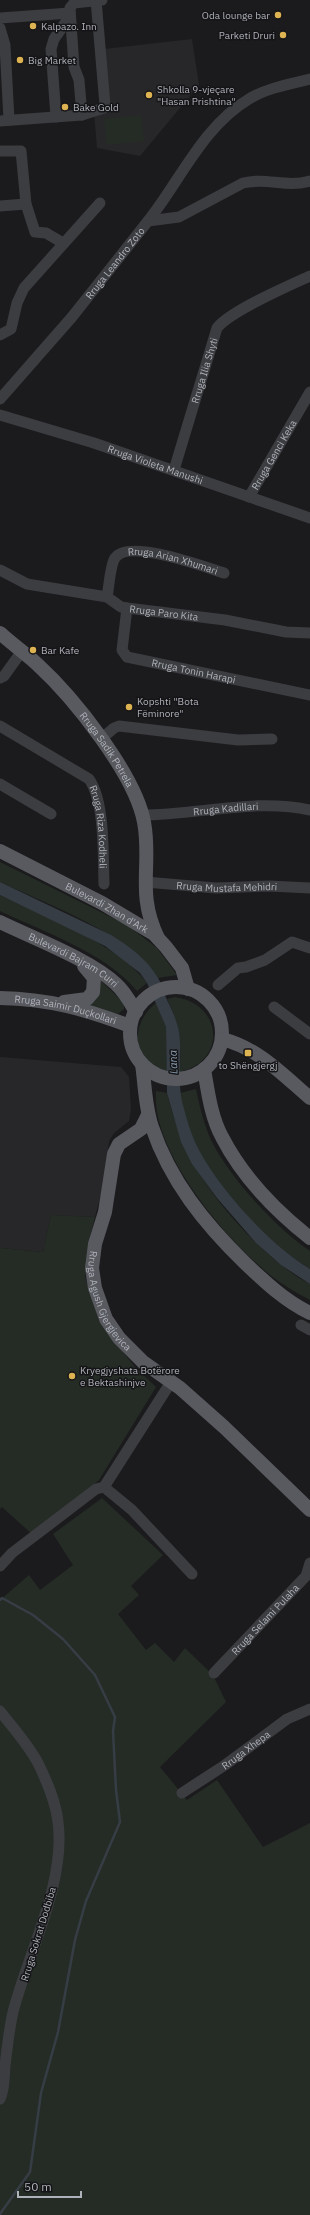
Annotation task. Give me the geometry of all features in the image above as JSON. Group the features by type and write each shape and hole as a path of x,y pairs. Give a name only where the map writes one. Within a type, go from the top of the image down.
{"main road":[{"name":"Rruga Sadik Petrela","path":"0,633 22,651 56,684 101,739 122,770 142,815 145,833 145,900 150,922 158,938"},
{"name":"Bulevardi Zhan d'Ark","path":"0,851 116,911 158,938 182,968 188,989"},
{"path":"116,911 135,910 140,907 145,900"},
{"name":"Bulevardi Bajram Curri","path":"0,922 74,958 115,984 139,1006"},
{"path":"56,1003 87,999 95,988 93,975 74,958"},
{"path":"142,1064 156,1075 173,1079 190,1077 204,1069 213,1061 222,1039 219,1018 214,1008 207,1000 188,989 173,988 160,990 139,1006 130,1026 131,1043 142,1064 148,1115 158,1145 186,1197 214,1233 264,1281 296,1306 310,1313"},
{"name":"Rruga Saimir Duçkollari","path":"0,998 38,999 56,1003 130,1026"},
{"path":"222,1039 245,1046 256,1052 310,1098"},
{"path":"204,1069 212,1111 222,1137 239,1164 260,1191 290,1222 310,1238"},
{"name":"Rruga Agush Gjergjevica","path":"148,1115 141,1129 130,1138 119,1144 114,1154 105,1212 93,1257 93,1277 101,1308 111,1328 142,1362 171,1382 224,1427 310,1510"},
{"path":"130,1138 145,1140 158,1145"}],"street":[{"path":"0,28 5,45 5,121 82,114 100,110 105,105 96,0"},
{"path":"82,114 79,80 74,67 70,15 71,4 102,0"},
{"path":"0,18 70,15"},
{"path":"56,116 51,49 54,39 70,15"},
{"path":"148,221 206,139 234,110 249,99 264,92 310,79"},
{"path":"0,151 21,151 26,204 35,232 46,233 63,243"},
{"name":"Rruga Leandro Zoto","path":"0,398 72,317 148,221 179,217 247,182 268,180 296,185 310,181"},
{"path":"0,334 11,329 17,302 24,288 100,203"},
{"path":"0,206 26,204"},
{"name":"Rruga Ilia Shyti","path":"174,470 217,328 226,320 266,296 310,276"},
{"name":"Rruga Genci Keka","path":"249,497 310,392"},
{"name":"Rruga Violeta Manushi","path":"0,415 48,428 174,470 310,518"},
{"name":"Rruga Arian Xhumari","path":"107,597 114,561 119,555 127,552 156,553 224,572"},
{"name":"Rruga Paro Kita","path":"0,570 27,584 107,597 127,608 225,620 286,632 310,633"},
{"name":"Rruga Tonin Harapi","path":"127,608 122,650 127,658 310,695"},
{"path":"0,678 4,676 22,651"},
{"name":"Rruga Riza Kodheli","path":"0,726 88,779 93,785 96,792 102,831 104,884"},
{"path":"101,739 114,728 119,726 238,740 272,739"},
{"path":"0,784 51,814"},
{"name":"Rruga Kadillari","path":"142,815 180,814 219,808 266,805 286,805 310,810"},
{"name":"Rruga Mustafa Mehidri","path":"145,882 216,888 269,886 310,888"},
{"path":"218,985 238,968 246,967 265,960 292,942 310,948"},
{"path":"274,1007 310,1034"},
{"path":"0,1566 12,1553 96,1489 104,1487 171,1382"},
{"path":"104,1487 132,1510 192,1574"},
{"name":"Rruga Selami Pulaha","path":"214,1673 306,1576 310,1563"},
{"name":"Rruga Xhepa","path":"182,1793 225,1765 287,1719 310,1709"},
{"name":"Rruga Sokrat Dodbiba","path":"0,1711 38,1764 56,1807 59,1823 53,1887 13,2012 8,2040 4,2086 0,2099"}],"shaded area":[{"name":"Shkolla 9-vjeçare \"Hasan Prishtina\"","path":"192,39 199,85 140,156 97,148 94,113 109,112 104,49"},
{"path":"141,115 144,141 107,145 104,119"},
{"path":"0,862 127,925 157,948 177,975 158,978 143,961 126,946 106,933 85,921 0,882"},
{"path":"0,895 79,932 118,956 134,969 147,983 137,991 109,965 92,955 0,911"},
{"path":"98,978 124,1003 124,1009 118,1014 81,1004"},
{"path":"175,997 191,1002 203,1010 210,1021 213,1033 212,1045 206,1057 195,1066 180,1072 178,1026 167,999"},
{"path":"156,1003 166,1027 167,1071 155,1067 146,1060 141,1052 138,1042 138,1032 141,1022 147,1012"},
{"path":"0,1057 121,1067 129,1077 131,1109 129,1121 114,1133 109,1141 105,1179 95,1217 51,1215 43,1252 0,1248"},
{"path":"196,1089 207,1129 220,1156 242,1187 255,1202 283,1229 310,1251 310,1269 279,1247 248,1217 220,1184 208,1167 193,1137 185,1115 180,1093"},
{"path":"156,1091 167,1093 178,1129 188,1153 200,1175 228,1212 253,1240 296,1276 310,1284 310,1300 285,1286 267,1273 227,1233 191,1188 176,1163 165,1138 157,1114"},
{"name":"Kryegjyshata Botërore e Bektashinjve","path":"51,1215 95,1217 91,1233 85,1276 99,1321 134,1366 156,1387 99,1480 33,1535 2,1507 0,1509 0,1248 43,1252"},
{"path":"102,1498 163,1555 131,1586 139,1595 118,1614 146,1650 155,1643 174,1662 185,1648 213,1675 226,1702 160,1767 187,1800 217,1780 263,1847 310,1823 310,2215 0,2215 0,1600 29,1575 40,1590 73,1565 53,1534"}],"water":[{"name":"Lana","path":"0,882 111,935 137,954 154,971 161,983 178,1026 180,1037 180,1079 182,1101 196,1144 208,1166 248,1216 279,1246 310,1269 310,1284 281,1265 256,1243 217,1198 192,1164 181,1142 167,1093 166,1027 147,983 140,973 105,946 0,895"}],"waterway":[{"path":"0,1600 2,1598 33,1615 63,1639 95,1675 115,1717 113,1731 116,1790 120,1822 86,1901 75,1940 58,2032 41,2093 30,2172 0,2214"}],"place":[{"name":"Oda lounge bar","path":"278,15"},
{"name":"Kalpazo. Inn","path":"33,26"},
{"name":"Parketi Druri","path":"283,35"},
{"name":"Big Market","path":"20,60"},
{"name":"Shkolla 9-vjeçare \"Hasan Prishtina\"","path":"149,95"},
{"name":"Bake Gold","path":"65,107"},
{"name":"Bar Kafe","path":"33,650"},
{"name":"Kopshti \"Bota Fëminore\"","path":"129,707"},
{"name":"to Shëngjergj","path":"248,1053"},
{"name":"Kryegjyshata Botërore e Bektashinjve","path":"72,1376"}]}
